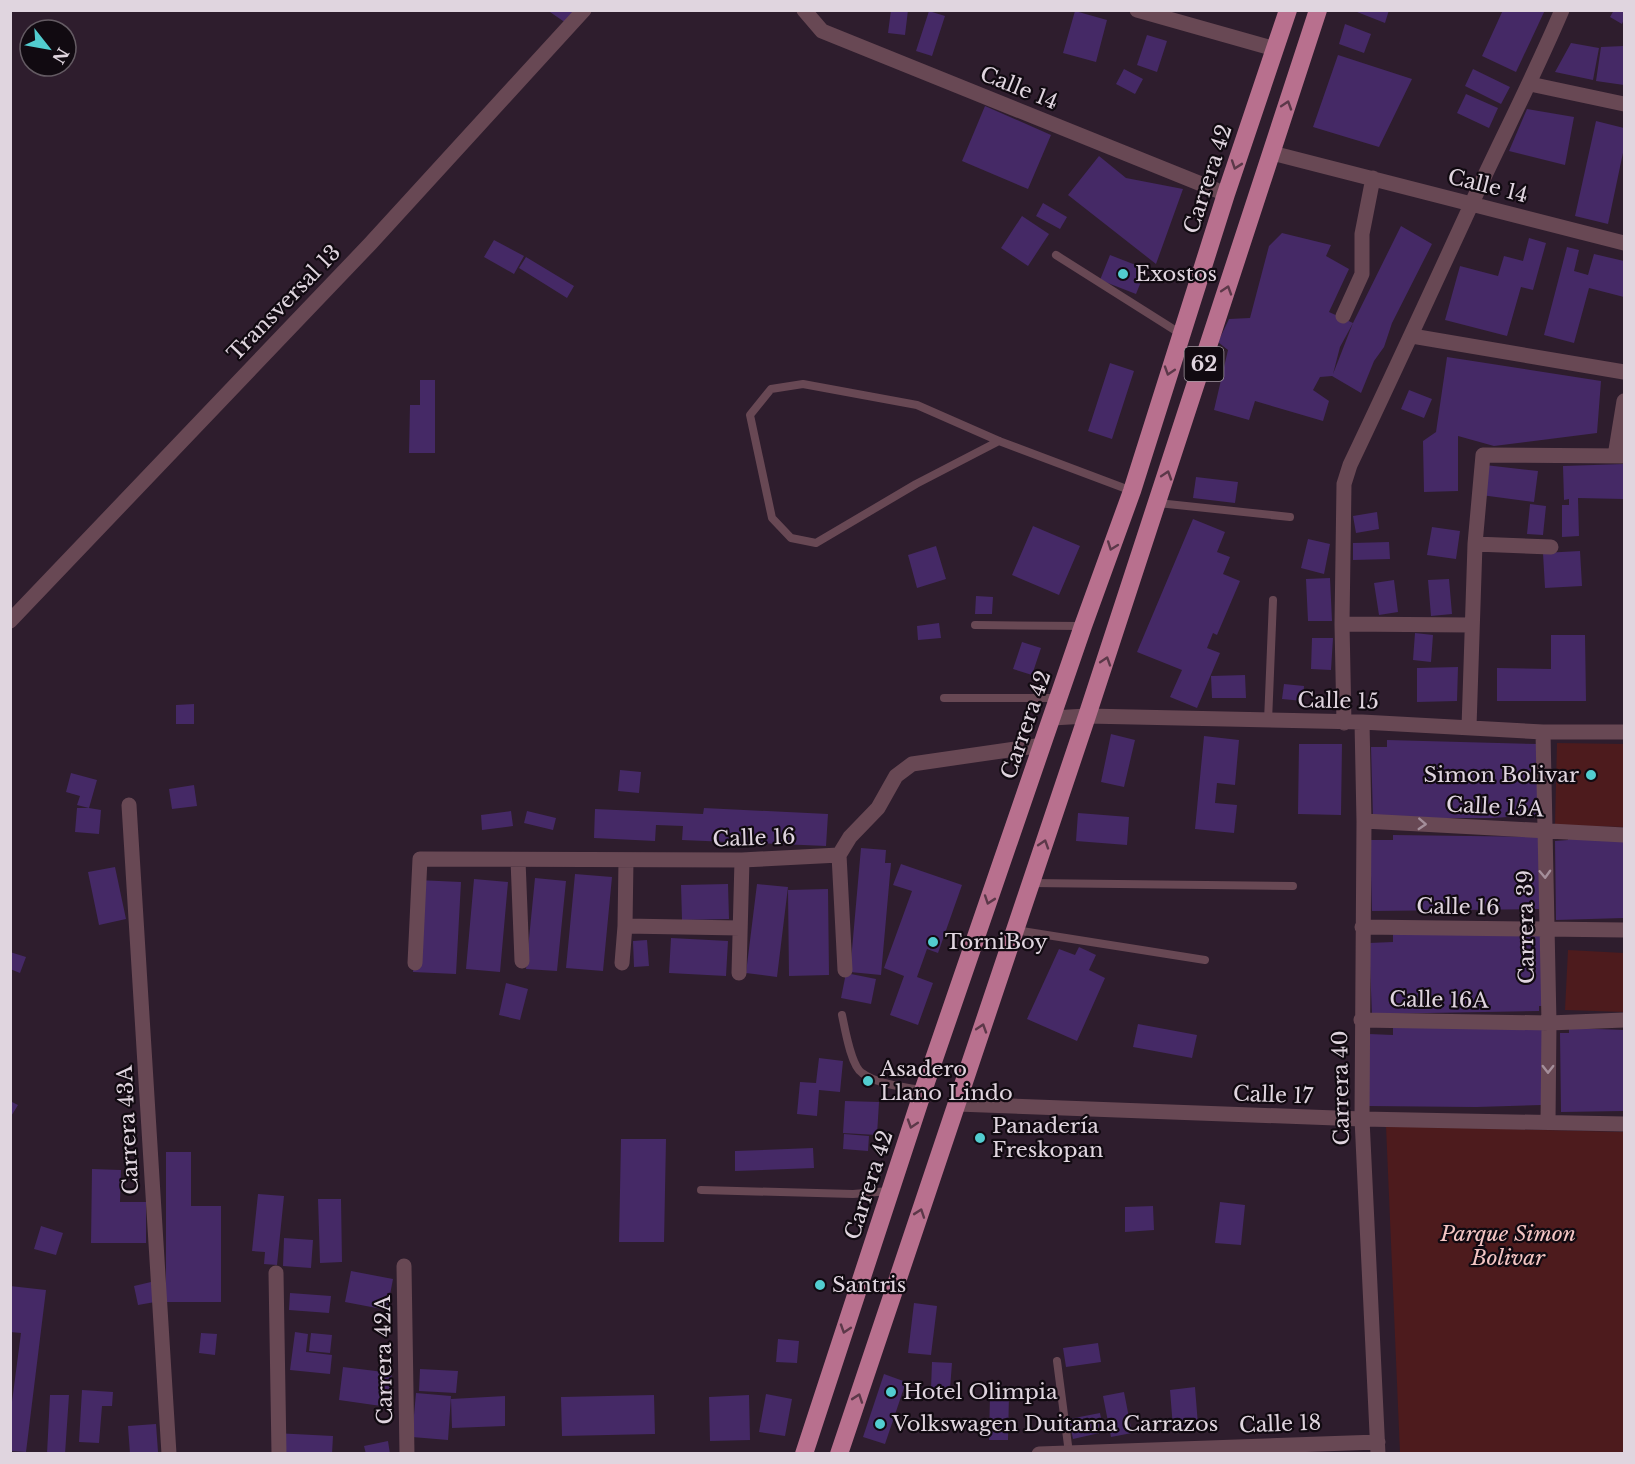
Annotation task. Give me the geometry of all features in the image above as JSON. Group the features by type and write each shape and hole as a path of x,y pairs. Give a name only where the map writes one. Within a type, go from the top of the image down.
{"highway":[{"name":"Carrera 42","path":"804,1454 924,1091 1083,626 1132,491 1180,334 1288,10"},
{"name":"62","path":"839,1454 1158,503 1318,10"}],"street":[{"name":"Transversal 13","path":"10,621 370,244 584,10"},
{"name":"Calle 14","path":"804,10 822,31 1226,194"},
{"path":"1137,10 1275,49"},
{"path":"1344,723 1342,624 1344,484 1350,465 1530,84 1562,10"},
{"path":"1530,84 1624,104"},
{"name":"Calle 14","path":"1272,153 1624,243"},
{"path":"1343,316 1362,274 1362,234 1373,178"},
{"path":"1412,336 1624,372"},
{"path":"1469,727 1475,544 1483,455 1620,456 1624,401"},
{"path":"1475,544 1551,547"},
{"path":"1342,624 1471,625"},
{"name":"Calle 15","path":"1052,718 1087,716 1362,722 1544,732 1624,732"},
{"name":"Carrera 40","path":"1362,722 1364,821 1362,1119 1378,1448"},
{"name":"Carrera 39","path":"1544,732 1549,1023 1548,1122"},
{"path":"845,970 839,855 850,837 878,808 896,776 912,764 1043,745"},
{"name":"Carrera 43A","path":"129,805 169,1454"},
{"name":"Calle 15A","path":"1364,821 1624,835"},
{"name":"Calle 16","path":"415,963 420,859 742,860 839,855"},
{"path":"518,860 522,961"},
{"path":"622,963 626,860"},
{"path":"739,973 742,860"},
{"path":"625,926 740,928"},
{"name":"Calle 16","path":"1362,927 1624,930"},
{"name":"Calle 16A","path":"1361,1020 1549,1023 1624,1020"},
{"name":"Calle 17","path":"957,1104 1362,1119 1624,1124"},
{"name":"Carrera 42A","path":"404,1266 406,1454"},
{"path":"276,1273 279,1454"},
{"name":"Calle 18","path":"1040,1454 1378,1448"}],"lane":[{"path":"1056,255 1180,334"},
{"path":"999,441 916,484 816,543 791,538 772,518 750,415 771,389 803,384 916,405 999,441 1132,491"},
{"path":"1158,503 1290,517"},
{"path":"1268,721 1273,600"},
{"path":"975,625 1083,626"},
{"path":"944,698 1059,698"},
{"path":"1031,883 1293,886"},
{"path":"1015,930 1205,960"},
{"path":"842,1015 854,1062 861,1073 895,1086 924,1091"},
{"path":"701,1190 853,1194 890,1191"},
{"path":"1057,1361 1069,1452"}],"green space":[{"path":"1557,743 1624,744 1624,827 1555,825"},
{"path":"1568,950 1624,953 1624,1012 1565,1010"},
{"name":"Parque Simon Bolivar","path":"1386,1126 1624,1132 1624,1453 1400,1453"}],"building":[{"path":"547,10 574,10 566,23"},
{"path":"891,10 908,10 905,35 888,33"},
{"path":"1352,10 1389,10 1385,23"},
{"path":"1503,10 1545,10 1516,72 1482,56"},
{"path":"1614,10 1624,10 1622,24 1610,17"},
{"path":"929,11 945,16 932,56 916,51"},
{"path":"1075,11 1107,20 1096,62 1063,53"},
{"path":"1345,24 1371,34 1364,53 1339,44"},
{"path":"1147,35 1167,41 1157,72 1137,65"},
{"path":"1571,43 1599,48 1593,80 1555,72"},
{"path":"1624,46 1624,85 1596,81 1601,47"},
{"path":"1338,55 1412,79 1379,147 1313,127"},
{"path":"1124,69 1143,79 1135,94 1116,84"},
{"path":"1473,69 1510,87 1501,104 1465,86"},
{"path":"1466,94 1498,108 1489,128 1457,113"},
{"path":"985,106 1051,135 1028,189 962,161"},
{"path":"1527,109 1574,117 1565,165 1509,151"},
{"path":"1596,121 1624,128 1624,148 1608,224 1575,216"},
{"path":"1099,156 1126,178 1183,189 1156,264 1068,195"},
{"path":"1043,203 1067,217 1060,229 1036,216"},
{"path":"1022,216 1049,234 1028,266 1001,248"},
{"path":"1401,226 1432,244 1392,323 1384,347 1374,361 1361,393 1332,376 1320,377 1313,390 1329,401 1323,421 1255,401 1249,420 1214,410 1228,350 1218,342 1229,319 1250,318 1269,246 1282,233 1331,245 1326,256 1349,269 1329,312 1353,323","holes":["1353,323 1333,374 1340,347"]},
{"path":"1529,238 1546,243 1533,290 1521,287 1507,336 1445,320 1460,266 1498,276 1504,256 1523,261"},
{"path":"494,240 524,256 514,274 484,257"},
{"path":"1567,247 1579,250 1574,271 1588,275 1594,254 1624,261 1624,297 1589,288 1574,343 1544,335"},
{"name":"Exostos","path":"1110,255 1146,269 1136,294 1100,280"},
{"path":"526,257 574,286 567,298 519,268"},
{"path":"1447,357 1601,381 1597,433 1494,446 1458,436 1458,491 1424,492 1423,441 1436,432"},
{"path":"1110,363 1134,371 1112,439 1088,431"},
{"path":"420,380 435,380 435,453 409,453 410,405 420,405"},
{"path":"1409,390 1432,399 1424,418 1401,409"},
{"path":"1624,464 1624,499 1578,498 1579,536 1562,537 1562,505 1569,505 1569,499 1564,500 1563,466"},
{"path":"1485,465 1538,471 1534,502 1481,495"},
{"path":"1196,477 1238,482 1235,503 1193,498"},
{"path":"1530,504 1546,506 1543,535 1527,534"},
{"path":"1377,512 1379,529 1356,533 1353,516"},
{"path":"1193,519 1225,532 1217,552 1230,557 1223,574 1240,581 1217,635 1213,633 1207,648 1220,653 1197,708 1170,697 1182,670 1137,652"},
{"path":"1033,526 1080,546 1059,595 1012,575"},
{"path":"1432,527 1460,531 1456,559 1427,555"},
{"path":"1308,539 1330,544 1324,574 1301,568"},
{"path":"1389,542 1390,559 1353,560 1353,543"},
{"path":"936,546 946,579 917,588 908,555"},
{"path":"1580,551 1582,586 1545,588 1543,553"},
{"path":"1330,578 1332,621 1308,621 1306,579"},
{"path":"1449,579 1452,614 1431,616 1428,580"},
{"path":"1394,580 1398,612 1379,615 1374,583"},
{"path":"976,596 993,597 992,614 975,614"},
{"path":"939,623 941,638 918,640 917,626"},
{"path":"1415,633 1433,635 1431,662 1413,660"},
{"path":"1551,635 1585,635 1586,701 1497,701 1497,668 1551,669"},
{"path":"1312,638 1333,638 1331,670 1311,669"},
{"path":"1022,642 1041,648 1032,675 1013,669"},
{"path":"1458,667 1457,701 1417,702 1417,668"},
{"path":"1245,675 1246,698 1212,698 1211,676"},
{"path":"1284,684 1304,686 1303,701 1282,699"},
{"path":"194,704 194,724 176,724 176,705"},
{"path":"1111,734 1135,740 1124,787 1101,782"},
{"path":"1204,736 1239,740 1235,785 1217,783 1215,803 1237,805 1234,833 1195,829"},
{"path":"1387,740 1538,744 1538,815 1493,818 1373,818 1371,747 1387,747"},
{"path":"1299,744 1342,744 1341,815 1298,814"},
{"path":"620,770 641,772 639,793 618,791"},
{"path":"71,773 97,780 89,808 77,805 80,796 66,792"},
{"path":"194,785 197,806 172,809 169,789"},
{"path":"77,808 101,810 99,834 75,832"},
{"path":"704,808 828,814 826,846 682,840 683,826 656,825 655,841 594,838 595,809 703,814"},
{"path":"511,811 513,826 482,830 481,815"},
{"path":"527,811 556,818 553,830 524,823"},
{"path":"1078,813 1129,817 1127,845 1076,841"},
{"path":"1393,835 1539,837 1539,909 1372,911 1370,840 1393,840"},
{"path":"1568,838 1624,839 1624,918 1556,920 1555,841 1568,840"},
{"path":"861,848 886,850 885,863 891,863 881,975 850,972"},
{"path":"901,864 962,885 938,953 927,949 917,977 933,983 918,1025 890,1015 904,976 884,968 912,891 893,885"},
{"path":"115,867 126,919 99,925 88,872"},
{"path":"575,874 612,877 603,971 566,968"},
{"path":"535,878 566,881 557,971 526,969"},
{"path":"474,879 508,882 500,972 466,969"},
{"path":"417,880 461,882 456,974 413,972"},
{"path":"728,884 729,919 682,920 681,885"},
{"path":"757,884 788,887 777,977 746,973"},
{"path":"828,889 829,975 789,976 788,890"},
{"path":"1393,933 1544,936 1544,1006 1539,1006 1539,1011 1372,1014 1369,943 1393,942"},
{"path":"671,938 728,941 726,976 669,973"},
{"path":"647,940 649,966 634,967 633,941"},
{"path":"1079,947 1096,955 1089,970 1105,978 1077,1041 1027,1019 1059,949 1075,955"},
{"path":"10,952 26,957 20,973 10,969"},
{"path":"846,973 876,979 871,1004 841,998"},
{"path":"506,983 528,989 520,1020 499,1015"},
{"path":"1393,1023 1544,1027 1542,1105 1368,1106 1369,1034 1393,1035"},
{"path":"1138,1024 1197,1035 1192,1058 1133,1047"},
{"path":"1569,1028 1624,1030 1624,1111 1561,1112 1560,1033 1569,1033"},
{"path":"819,1058 843,1061 840,1092 819,1090 817,1116 797,1114 800,1082 816,1083"},
{"path":"10,1101 18,1105 10,1118"},
{"path":"845,1101 879,1102 877,1135 843,1133"},
{"path":"844,1134 869,1136 868,1151 843,1149"},
{"path":"621,1139 666,1139 664,1242 619,1242"},
{"path":"813,1148 814,1168 735,1171 735,1151"},
{"path":"166,1152 191,1152 191,1206 221,1206 221,1302 166,1302"},
{"path":"92,1169 121,1170 120,1202 146,1202 146,1243 91,1243"},
{"path":"258,1194 284,1196 277,1265 264,1264 265,1252 252,1251"},
{"path":"318,1199 341,1199 342,1262 320,1263"},
{"path":"1220,1202 1245,1205 1241,1245 1215,1243"},
{"path":"1153,1206 1154,1230 1125,1232 1125,1207"},
{"path":"41,1226 63,1233 56,1255 34,1249"},
{"path":"284,1238 313,1240 311,1268 283,1266"},
{"path":"351,1271 393,1279 387,1310 345,1302"},
{"path":"151,1282 155,1302 138,1305 134,1286"},
{"path":"10,1286 46,1290 26,1452 10,1451 10,1417 21,1333 10,1332"},
{"path":"290,1293 331,1296 329,1313 289,1310"},
{"path":"914,1303 937,1306 931,1355 908,1353"},
{"path":"295,1332 308,1334 306,1352 332,1355 330,1374 290,1370"},
{"path":"201,1333 217,1334 215,1355 199,1353"},
{"path":"311,1333 332,1335 330,1353 309,1351"},
{"path":"778,1339 799,1341 797,1363 776,1362"},
{"path":"1098,1343 1101,1362 1066,1367 1063,1348"},
{"path":"932,1362 952,1363 950,1389 931,1388"},
{"path":"343,1367 392,1373 388,1407 339,1400"},
{"path":"420,1369 458,1371 456,1393 419,1391"},
{"path":"884,1374 906,1382 885,1444 863,1437"},
{"path":"1195,1387 1198,1425 1173,1428 1170,1390"},
{"path":"82,1390 113,1392 112,1406 102,1406 99,1443 79,1442"},
{"path":"1124,1392 1132,1433 1111,1437 1103,1396"},
{"path":"416,1393 451,1396 448,1440 412,1437"},
{"path":"766,1394 792,1399 785,1436 759,1432"},
{"path":"50,1395 69,1395 65,1454 47,1454"},
{"path":"654,1395 655,1434 562,1436 561,1397"},
{"path":"749,1395 750,1440 710,1441 709,1397"},
{"path":"990,1395 1009,1395 1008,1440 989,1440"},
{"path":"505,1396 505,1426 452,1428 451,1399"},
{"path":"1100,1413 1104,1432 1073,1439 1069,1419"},
{"path":"156,1424 158,1452 130,1454 128,1426"},
{"path":"274,1433 333,1436 332,1454 273,1454"},
{"path":"388,1441 390,1454 366,1454 364,1446"}],"place":[{"name":"Exostos","path":"1123,274"},
{"name":"Simon Bolivar","path":"1591,775"},
{"name":"TorniBoy","path":"933,942"},
{"name":"Asadero Llano Lindo","path":"868,1081"},
{"name":"Panadería Freskopan","path":"980,1138"},
{"name":"Santris","path":"820,1285"},
{"name":"Hotel Olimpia","path":"891,1392"},
{"name":"Volkswagen Duitama Carrazos","path":"880,1424"}]}
